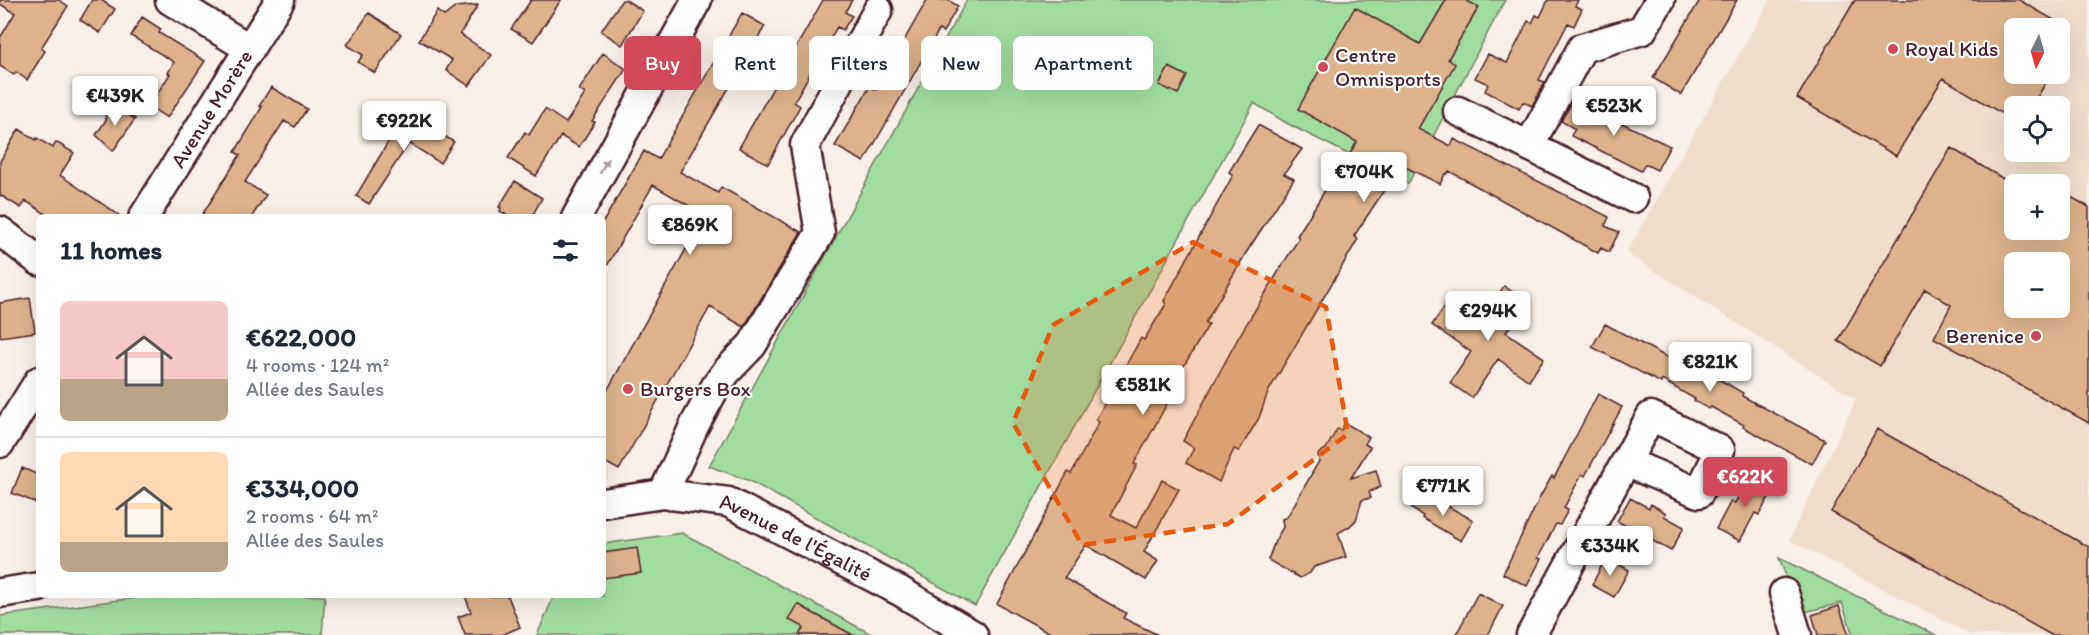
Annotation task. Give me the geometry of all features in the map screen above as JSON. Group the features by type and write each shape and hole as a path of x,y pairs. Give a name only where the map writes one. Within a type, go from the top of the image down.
{"street":[{"path":"170,0 250,49"},
{"name":"Avenue Morère","path":"145,214 280,0"},
{"path":"578,214 697,0"},
{"path":"1529,146 1582,48 1642,30 1660,0"},
{"path":"663,494 695,424 716,386 752,345 820,233 805,145 878,10"},
{"path":"1458,111 1633,198"},
{"path":"0,231 36,259"},
{"path":"0,443 36,386"},
{"path":"1531,635 1626,462"},
{"name":"Avenue de l'Égalité","path":"606,503 663,494 728,502 900,591 974,635"},
{"path":"0,593 36,587"},
{"path":"1784,593 1797,635"}],"highlighted area":[{"path":"1193,242 1326,307 1348,434 1228,524 1082,545 1013,423 1053,325"}],"shaded area":[{"path":"1770,0 2089,0 2089,635 1971,635 1789,540 1856,399 1626,253"}],"green space":[{"path":"967,0 1505,0 1408,184 1288,124 1254,103 975,606 750,481 709,466 921,83 921,90 1001,90 1001,36 947,36"},
{"path":"682,533 873,635 537,635 553,598 606,598 606,544"},
{"path":"1779,558 1936,635 1853,635 1842,603 1800,613"},
{"path":"134,598 325,598 322,635 0,635 0,616"}],"building":[{"path":"0,0 59,0 68,6 41,48 45,51 27,80 16,72 14,75 0,66 0,38 15,13 0,4"},
{"path":"92,0 101,0 115,9 100,33 80,20"},
{"path":"531,0 561,0 533,42 511,29"},
{"path":"622,0 626,0 643,11 628,36 624,36 622,45 601,31"},
{"path":"823,0 852,0 845,12 852,16 843,30 837,27 832,36 809,36 809,75 794,102 800,106 768,164 739,148 772,90 797,90 797,46"},
{"path":"927,0 948,0 958,6 943,32 939,30 936,36 921,36 921,62 909,83 909,36 907,36"},
{"path":"1446,0 1465,0 1479,7 1448,59 1455,64 1418,129 1451,146 1454,139 1609,217 1605,226 1619,232 1609,252 1601,248 1598,253 1449,171 1440,184 1399,164 1354,236 1358,239 1268,392 1259,418 1239,451 1234,449 1219,482 1186,463 1194,448 1183,441 1238,338 1299,238 1297,236 1357,142 1298,109 1355,7 1420,44"},
{"path":"1548,0 1578,0 1575,6 1582,9 1574,26 1568,23 1539,80 1545,82 1532,106 1523,102 1519,109 1485,91 1488,84 1475,78 1488,54 1507,63 1528,21 1532,23 1536,15 1540,17"},
{"path":"1700,0 1737,0 1681,95 1653,78"},
{"name":"Royal Kids","path":"1855,0 2019,0 2050,18 2004,18 2004,84 2045,84 2038,96 2004,96 2004,115 1943,78 1896,156 1797,98"},
{"path":"478,5 460,34 491,55 469,86 446,70 452,60 419,40 437,11 444,16 456,7"},
{"path":"369,13 401,34 375,73 358,62 363,55 347,45"},
{"path":"742,13 765,26 759,36 729,36"},
{"path":"142,17 161,29 159,33 205,61 167,118 149,106 170,74 168,73 174,62 131,36"},
{"path":"603,53 624,68 624,72 592,121 595,122 579,147 561,136 536,176 508,158 525,132 529,135 545,109 566,123 585,94 579,90"},
{"path":"713,63 713,90 728,90 680,172 718,193 721,187 801,232 744,327 710,307 619,470 606,463 606,393 705,215 653,185 606,268 606,217 644,151 658,159 698,90 701,90 701,84"},
{"path":"1169,67 1187,76 1178,94 1159,85"},
{"path":"271,87 307,109 295,127 284,121 245,182 266,195 254,214 203,214 240,155 235,152 262,107 259,106"},
{"path":"868,90 905,90 864,162 835,146"},
{"path":"1572,102 1580,106 1582,102 1670,146 1657,170 1645,164 1641,171 1571,136 1575,129 1561,121"},
{"path":"115,106 135,119 113,151 96,135 106,120 104,108"},
{"path":"406,112 454,142 440,163 409,143 369,204 356,196"},
{"path":"1258,125 1302,149 1284,174 1294,179 1246,253 1205,323 1209,324 1170,389 1174,391 1134,464 1137,465 1111,515 1136,528 1162,480 1179,489 1144,552 1158,561 1146,580 1086,545 1064,578 1126,613 1123,618 1158,635 1054,635 997,604 1068,472 1071,474 1099,422 1096,419 1141,338 1144,340 1166,304 1164,301 1233,175 1229,172"},
{"path":"19,129 53,148 56,142 74,153 60,175 117,214 46,214 26,201 21,208 0,195 0,161"},
{"path":"1951,148 2004,179 2004,240 2070,240 2070,197 2089,207 2089,423 1934,338 1951,305 1925,289 1880,366 1838,341"},
{"path":"515,181 542,198 533,214 505,214 499,207"},
{"path":"1504,286 1526,301 1506,332 1544,358 1529,381 1498,359 1472,398 1450,383 1471,352 1432,325 1447,303 1478,325"},
{"path":"30,298 35,332 0,337 0,303"},
{"path":"1605,324 1687,368 1689,364 1724,382 1743,393 1742,396 1825,440 1812,464 1711,407 1709,409 1694,401 1695,399 1662,380 1661,383 1592,347"},
{"path":"1598,394 1622,407 1585,476 1582,474 1564,508 1568,510 1560,525 1556,524 1538,558 1541,559 1527,586 1503,574 1541,495 1552,476 1554,478"},
{"path":"1345,423 1369,437 1365,444 1370,447 1351,478 1376,470 1381,487 1369,492 1371,498 1362,500 1356,520 1338,533 1346,557 1314,567 1310,573 1300,578 1268,560 1283,527 1282,519 1287,517 1319,461 1318,454 1326,449 1337,429 1341,430"},
{"path":"1877,429 2089,547 2089,635 2051,635 1831,512"},
{"path":"22,468 36,474 36,503 12,493"},
{"path":"1750,475 1774,488 1759,515 1755,513 1740,541 1716,529 1731,501 1735,503"},
{"path":"1421,493 1473,520 1461,541 1422,518 1423,516 1412,509"},
{"path":"1630,498 1649,508 1651,504 1666,513 1664,516 1684,527 1671,551 1617,521"},
{"path":"637,548 641,573 606,578 606,553"},
{"path":"1606,557 1629,570 1614,597 1592,585"},
{"path":"1478,593 1503,606 1488,635 1456,635"},
{"path":"466,598 509,598 520,627 502,635 465,635 458,617 471,612"},
{"path":"798,604 853,635 799,635 804,627 789,620"},
{"path":"1839,606 1849,635 1818,635 1812,615"}],"place":[{"name":"Royal Kids","path":"1893,49"},
{"name":"Centre Omnisports","path":"1323,67"},
{"name":"Berenice","path":"2036,336"},
{"name":"Burgers Box","path":"628,389"}]}
